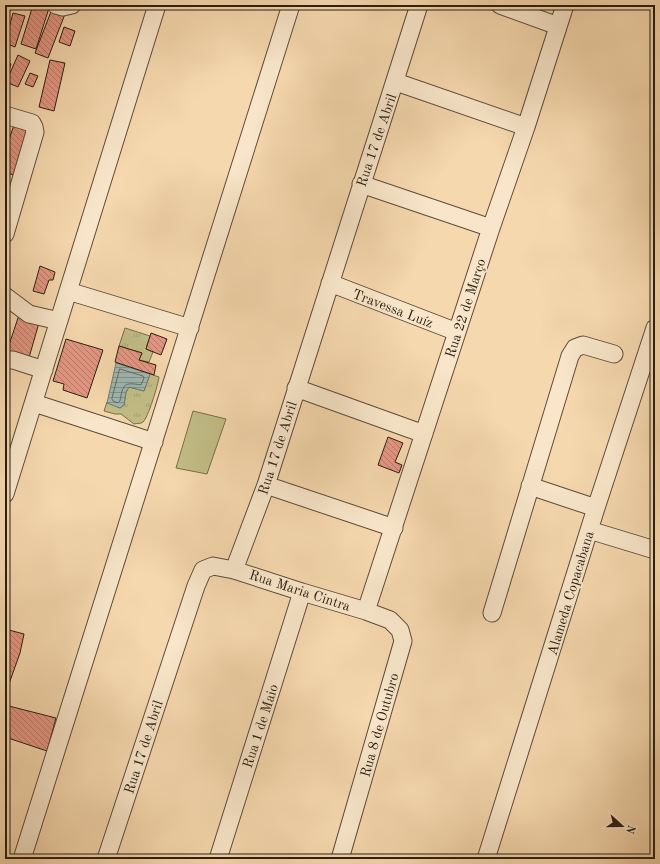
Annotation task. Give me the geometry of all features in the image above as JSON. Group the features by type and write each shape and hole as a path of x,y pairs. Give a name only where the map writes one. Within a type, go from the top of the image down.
{"street":[{"path":"5,494 157,5"},
{"path":"22,859 291,5"},
{"name":"Rua 17 de Abril","path":"106,859 196,586 203,570 213,566 234,570 266,485 361,184 396,82 420,5"},
{"path":"500,5 558,26"},
{"name":"Rua 22 de Março","path":"366,611 565,5"},
{"path":"396,82 526,127"},
{"path":"5,115 32,123 35,132 5,234"},
{"path":"361,184 491,228"},
{"name":"Travessa Luíz","path":"330,283 457,332"},
{"path":"68,291 190,328"},
{"path":"5,296 29,314 59,321"},
{"name":"Alameda Copacabana","path":"486,859 596,508 655,328"},
{"path":"492,613 570,356 575,348 583,344 614,354"},
{"path":"5,360 13,360 44,370"},
{"path":"296,388 424,434"},
{"path":"34,403 154,442"},
{"path":"266,485 394,528"},
{"path":"530,486 596,508"},
{"path":"589,530 655,550"},
{"name":"Rua Maria Cintra","path":"234,570 366,611"},
{"name":"Rua 1 de Maio","path":"218,859 302,592"},
{"name":"Rua 8 de Outubro","path":"340,859 403,641 400,630 390,620 366,611"}],"green space":[{"path":"125,328 150,336 146,349 153,352 149,362 139,360 142,353 119,346"},
{"path":"150,374 159,377 155,394 143,422 134,424 121,414 104,411 107,402 120,408 124,405 126,392 129,387 144,391"},
{"path":"193,411 226,419 207,474 176,468"}],"water":[{"path":"116,363 150,374 144,391 129,387 126,392 124,405 120,408 107,403"}],"building":[{"path":"5,5 12,5 6,22 5,22"},
{"path":"33,5 49,8 36,49 21,44"},
{"path":"52,9 65,14 48,58 35,53"},
{"path":"13,13 25,16 15,47 5,43"},
{"path":"64,27 75,31 70,46 59,42"},
{"path":"18,55 30,61 18,87 6,82"},
{"path":"50,60 65,63 54,111 39,107"},
{"path":"5,61 11,64 5,81"},
{"path":"30,73 38,76 33,87 25,84"},
{"path":"5,121 10,123 5,140"},
{"path":"14,125 31,130 16,176 5,172 5,151"},
{"path":"5,182 12,185 5,205"},
{"path":"40,266 55,272 53,280 49,280 44,294 33,291"},
{"path":"23,303 43,309 26,368 5,357"},
{"path":"151,333 167,339 161,355 146,349"},
{"path":"66,339 103,350 87,398 63,390 64,384 53,381"},
{"path":"119,346 142,353 139,360 156,365 154,375 115,362"},
{"path":"388,437 403,443 395,462 402,465 399,473 378,465"},
{"path":"5,629 24,634 20,653 5,695"},
{"path":"5,705 56,718 47,751 5,737"}]}
